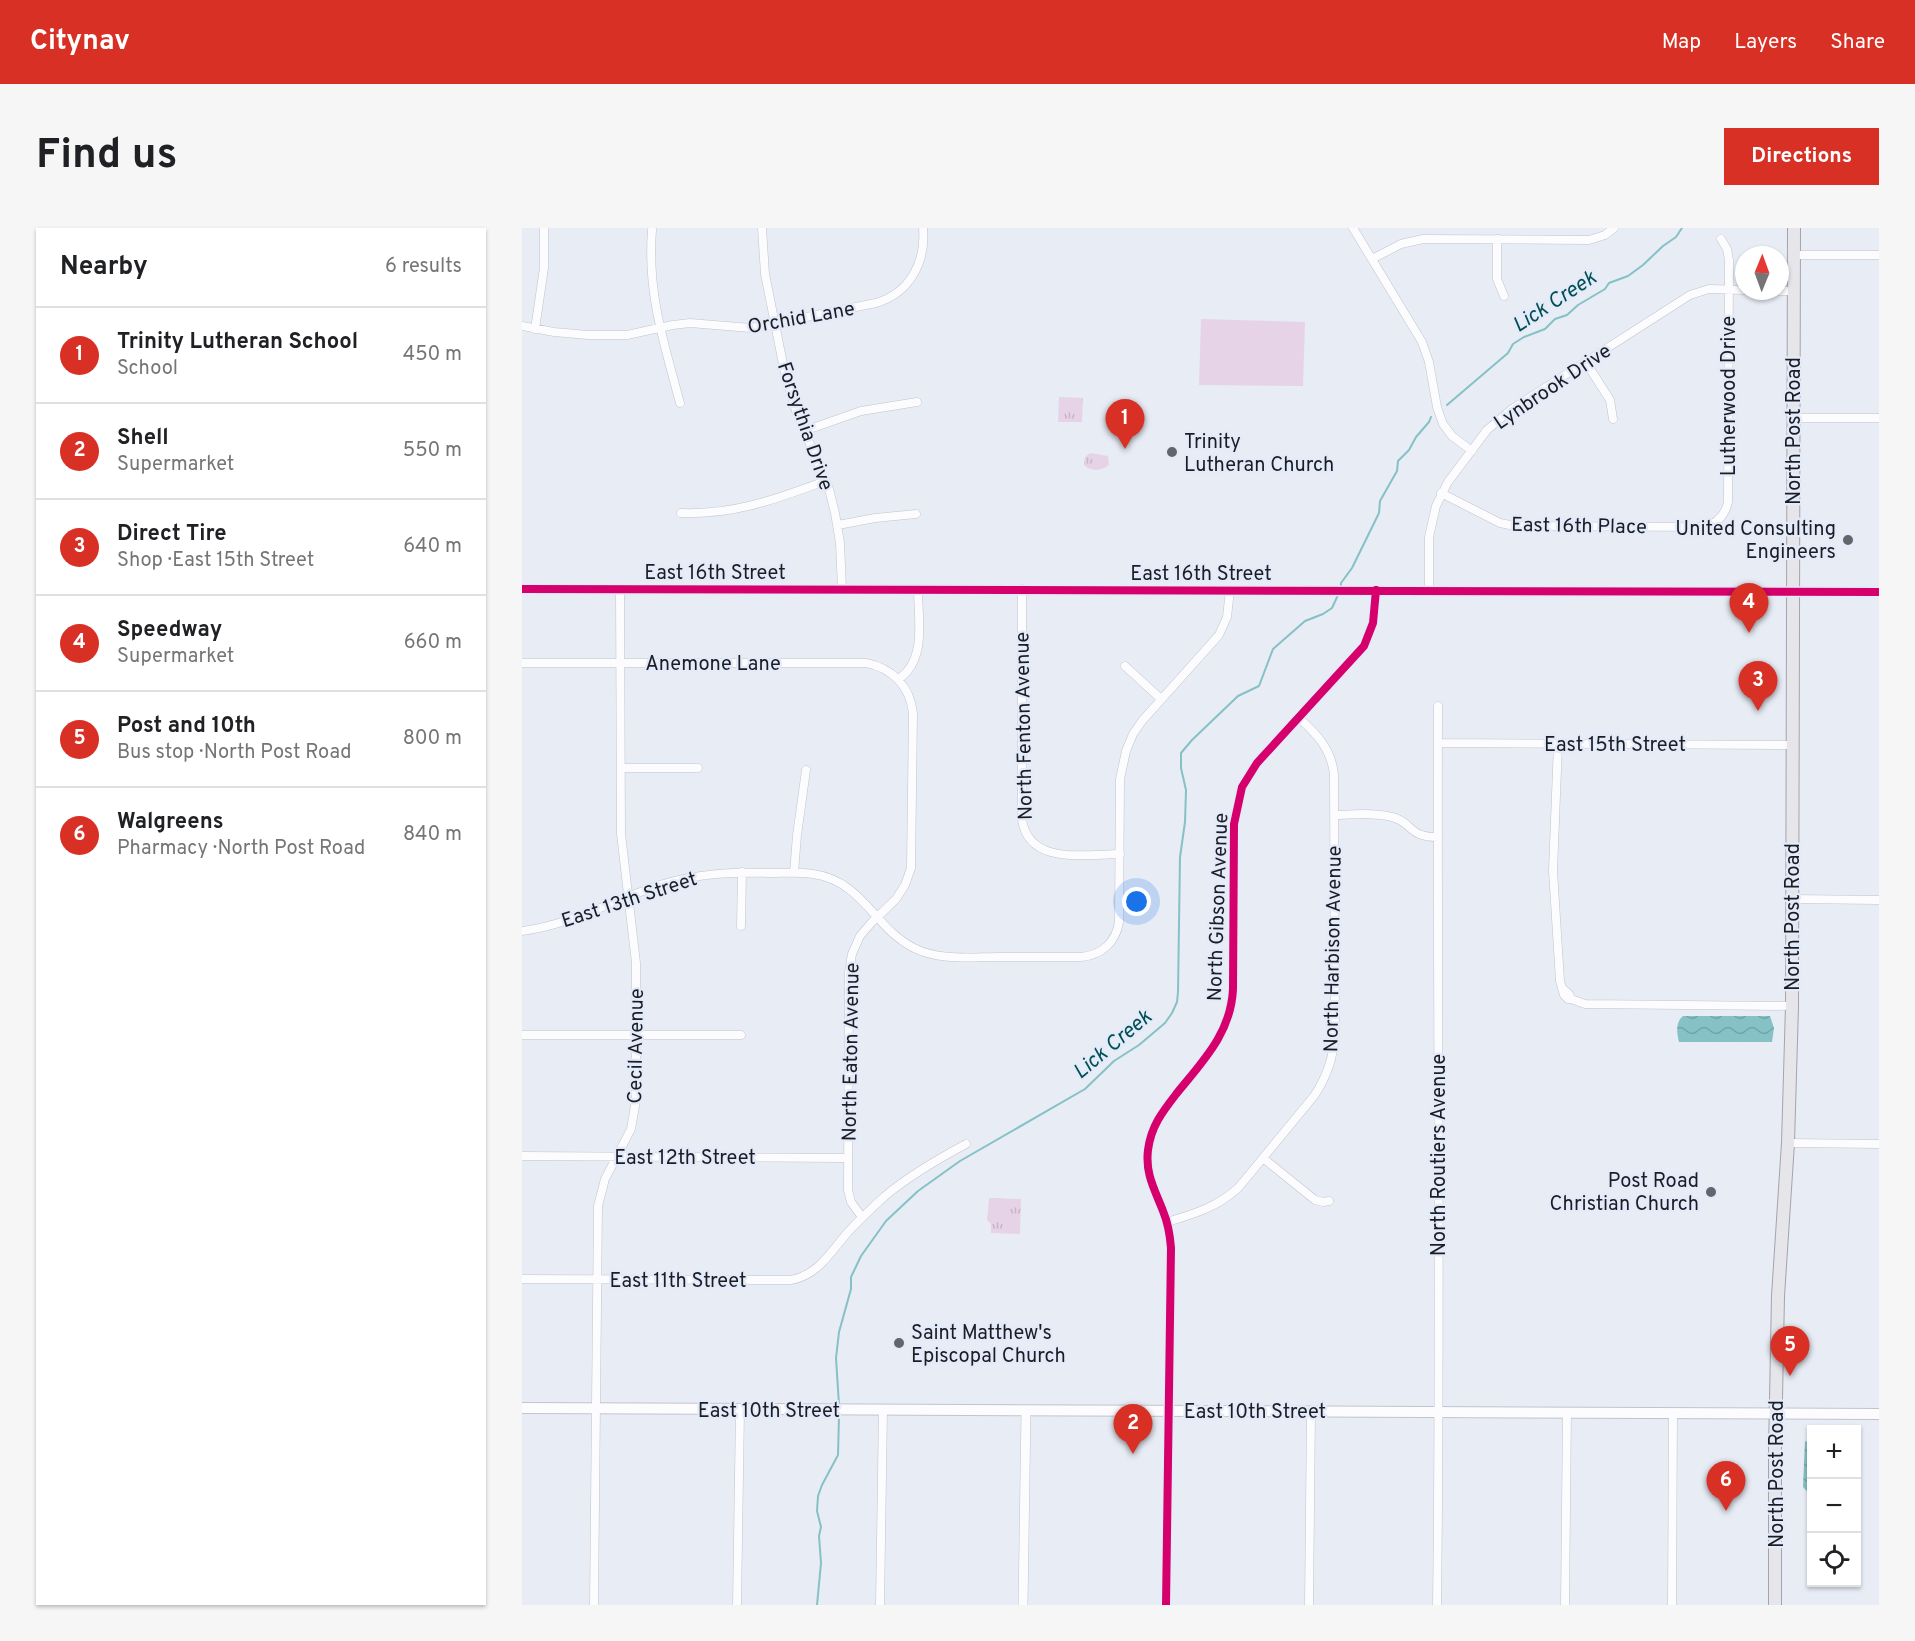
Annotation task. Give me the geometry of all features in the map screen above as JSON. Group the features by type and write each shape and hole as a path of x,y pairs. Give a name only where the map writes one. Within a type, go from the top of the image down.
{"main road":[{"name":"North Post Road","path":"1775,1605 1778,1296 1788,1143 1792,1006 1794,228"},
{"name":"East 10th Street","path":"522,1408 1879,1414"}],"street":[{"path":"535,329 544,268 544,228"},
{"name":"Forsythia Drive","path":"762,228 765,274 786,376 804,431 825,481 838,525 842,589"},
{"name":"Orchid Lane","path":"522,326 573,334 621,335 690,323 738,329 775,324 876,303 899,292 910,280 918,267 923,245 923,228"},
{"path":"1353,228 1422,342 1429,362 1438,412 1443,424 1452,436 1472,451"},
{"path":"1372,259 1395,246 1413,241 1589,240 1600,237 1614,228"},
{"path":"652,230 651,281 660,328 680,403"},
{"path":"1497,239 1497,281 1504,296"},
{"name":"Lutherwood Drive","path":"1721,239 1729,256 1728,502 1721,518"},
{"path":"1794,255 1879,255"},
{"name":"Lynbrook Drive","path":"1429,591 1430,530 1441,494 1487,430 1500,417 1690,295 1709,290 1735,290"},
{"path":"1789,291 1794,291"},
{"path":"1585,361 1608,396 1612,405 1613,419"},
{"path":"804,431 861,411 917,402"},
{"path":"1794,418 1879,418"},
{"path":"681,513 712,513 741,509 775,500 825,481"},
{"name":"East 16th Place","path":"1441,494 1500,523 1515,526 1703,527 1721,518"},
{"path":"838,525 916,514"},
{"name":"East 16th Street","path":"522,589 1879,592"},
{"name":"Cecil Avenue","path":"594,1605 599,1203 605,1179 628,1135 634,1113 636,1035 636,963 622,840 620,589"},
{"path":"898,679 910,669 918,651 918,589"},
{"name":"North Fenton Avenue","path":"1022,589 1022,819 1025,831 1034,844 1047,852 1120,854"},
{"path":"1120,854 1120,779 1129,742 1138,726 1219,635 1227,617 1230,590"},
{"name":"North Gibson Avenue","path":"1166,1605 1171,1248 1167,1222 1149,1177 1148,1146 1159,1117 1214,1048 1229,1014 1233,989 1234,824 1238,798 1255,765 1364,646 1375,617 1376,590"},
{"name":"Anemone Lane","path":"522,663 866,663 881,667 898,679"},
{"path":"1125,666 1161,699"},
{"name":"North Eaton Avenue","path":"862,1217 854,1208 849,1196 850,966 852,954 860,936 902,891 912,861 913,713 910,698 898,679"},
{"name":"North Routiers Avenue","path":"1437,1605 1438,706"},
{"name":"North Harbison Avenue","path":"1167,1222 1204,1211 1226,1199 1239,1188 1317,1091 1324,1080 1333,1054 1335,1032 1334,774 1329,755 1318,736 1299,718"},
{"name":"East 15th Street","path":"1438,743 1792,745"},
{"path":"1558,744 1553,871 1562,988 1565,997 1585,1005 1792,1006"},
{"path":"621,768 698,768"},
{"path":"794,873 806,770"},
{"path":"1335,815 1389,816 1402,822 1421,836 1438,837"},
{"name":"East 13th Street","path":"522,931 562,922 683,878 742,872 794,873 820,875 855,892 906,943 920,951 938,956 1081,957 1094,955 1102,950 1113,939 1119,924 1120,854"},
{"path":"741,926 742,872"},
{"path":"1793,899 1879,900"},
{"path":"522,1035 741,1035"},
{"path":"1788,1143 1879,1144"},
{"name":"East 11th Street","path":"522,1279 791,1280 807,1276 818,1269 862,1217 890,1192 923,1168 966,1144"},
{"name":"East 12th Street","path":"522,1156 848,1158"},
{"path":"1263,1158 1315,1200 1329,1201"},
{"path":"737,1605 740,1410"},
{"path":"880,1605 883,1410"},
{"path":"1023,1605 1026,1411"},
{"path":"1309,1605 1311,1411"},
{"path":"1564,1605 1567,1412"},
{"path":"1672,1605 1673,1413"}],"green space":[{"path":"1201,319 1305,322 1303,386 1199,385"},
{"path":"1059,397 1083,398 1082,422 1058,422"},
{"path":"1090,453 1108,456 1109,465 1103,469 1090,469 1084,465 1085,457"},
{"path":"989,1198 1021,1199 1020,1234 991,1233 991,1224 987,1220"}],"water":[{"path":"1683,1016 1770,1016 1774,1028 1772,1042 1679,1042 1678,1025"},
{"path":"1805,1441 1807,1442 1807,1492 1803,1487"}],"waterway":[{"name":"Lick Creek","path":"1447,405 1508,353 1513,344 1545,329 1555,319 1567,315 1578,305 1605,289 1609,283 1628,276 1676,237 1682,228"},
{"name":"Lick Creek","path":"1341,587 1341,583 1352,568 1379,513 1380,501 1397,471 1398,461 1409,450 1431,417"},
{"name":"Lick Creek","path":"839,1405 836,1358 839,1332 851,1289 851,1277 861,1256 886,1221 918,1191 960,1161 1085,1089 1114,1061 1139,1045 1165,1023 1172,1013 1178,992 1180,857 1185,822 1186,790 1181,768 1181,753 1238,696 1259,686 1273,649 1305,621 1332,608 1338,595"},
{"name":"Lick Creek","path":"817,1605 821,1563 818,1496 838,1455 839,1416"}],"cycle path":[{"path":"522,589 1879,592"},
{"path":"1166,1605 1171,1248 1166,1220 1149,1174 1148,1150 1155,1126 1162,1113 1214,1046 1231,1005 1234,824 1242,787 1257,763 1364,646 1373,623 1376,590"}],"place":[{"name":"Trinity Lutheran School","path":"1125,449"},
{"name":"Trinity Lutheran Church","path":"1172,452"},
{"name":"United Consulting Engineers","path":"1848,540"},
{"name":"Speedway","path":"1749,633"},
{"name":"Direct Tire","path":"1758,711"},
{"name":"Post Road Christian Church","path":"1711,1192"},
{"name":"Saint Matthew's Episcopal Church","path":"899,1343"},
{"name":"Post and 10th","path":"1790,1376"},
{"name":"Shell","path":"1133,1454"},
{"name":"Walgreens","path":"1726,1511"}]}
